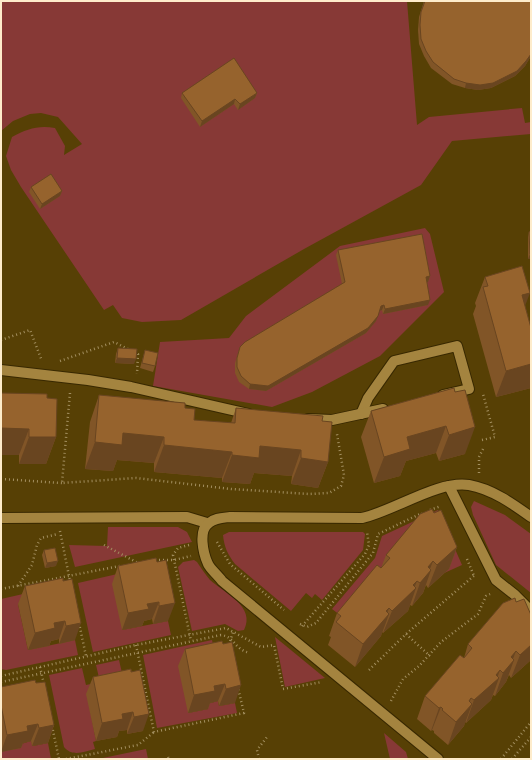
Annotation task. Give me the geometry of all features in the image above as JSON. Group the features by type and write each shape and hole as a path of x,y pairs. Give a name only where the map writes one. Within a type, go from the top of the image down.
{"street":[{"path":"361,414 368,398 394,361 457,346 469,389 430,398"},
{"path":"1,370 88,380 257,415"},
{"path":"294,419 332,420 392,407"},
{"path":"1,518 187,517 207,523 217,519 230,517 362,518 389,510 439,488 469,485 486,490 531,517"},
{"path":"449,486 486,563 496,580 515,595 531,611"},
{"path":"207,523 202,534 208,564 222,581 438,759"}],"path":[{"path":"1,340 30,330 44,366 27,372"},
{"path":"58,361 114,342 138,354 136,378 148,379 147,391"},
{"path":"62,483 70,388"},
{"path":"1,478 62,483 136,478 239,489 309,494 329,493 341,486 344,474 336,432"},
{"path":"479,472 479,457 484,447"},
{"path":"297,621 302,625 312,626 316,624 373,553 378,534 388,528 437,507 447,506"},
{"path":"60,518 60,534 70,583"},
{"path":"300,630 302,625 365,554 369,545 367,530"},
{"path":"18,586 32,565 41,538 60,534"},
{"path":"152,560 174,560 204,548 215,541 218,542 230,564 286,612"},
{"path":"104,545 138,563"},
{"path":"191,641 174,560 174,552 178,548 204,548"},
{"path":"130,564 145,562"},
{"path":"369,670 406,634 474,576 486,563"},
{"path":"1,589 122,566"},
{"path":"470,566 474,576"},
{"path":"399,688 403,679 430,656 441,642 478,614 482,605"},
{"path":"78,620 86,656"},
{"path":"1,676 136,645 226,628 262,647 274,645 283,689 323,682 329,686"},
{"path":"229,647 233,632"},
{"path":"406,634 430,656"},
{"path":"1,682 221,635 231,639 241,651 250,653"},
{"path":"136,645 154,732"},
{"path":"40,667 45,689"},
{"path":"66,759 138,744 154,732 244,713 237,684"},
{"path":"384,698 390,703"},
{"path":"51,720 59,759"},
{"path":"501,759 531,722"},
{"path":"512,759 531,737"},
{"path":"259,759 257,750 267,738"}],"shaded area":[{"path":"1,1 407,1 417,125 429,117 522,108 525,123 531,122 531,134 452,141 421,185 304,249 181,320 142,322 122,318 113,305 104,310 11,170 6,156 12,137 28,130 38,127 55,128 65,146 64,155 82,144 58,117 41,113 30,114 13,121 1,131"},
{"path":"425,228 430,234 444,292 380,356 312,392 272,407 153,386 160,342 229,338 246,316 340,246"},
{"path":"474,501 505,515 531,534 531,593 496,565 473,515 471,507"},
{"path":"438,510 462,565 344,618 332,609 375,558 382,536"},
{"path":"108,527 178,527 187,532 192,542 75,567 69,545 107,546"},
{"path":"229,532 363,532 365,534 363,550 322,600 315,594 312,598 306,593 291,611 235,564 224,543 223,535"},
{"path":"194,560 210,580 231,595 242,608 246,614 247,622 244,630 238,631 225,624 192,631 178,567 183,562"},
{"path":"148,567 122,630 168,621 171,635 93,652 78,583"},
{"path":"54,587 18,604 28,650 75,640 78,655 6,670 1,669 1,599"},
{"path":"275,637 325,678 285,687"},
{"path":"212,640 216,658 188,713 208,709 207,704 218,701 219,706 235,703 237,713 157,728 143,655"},
{"path":"119,660 125,686 87,694 96,741 93,742 95,749 78,753 67,750 64,747 49,675 82,668 86,685 100,682 96,665"},
{"path":"384,733 406,752 408,759 390,759"},
{"path":"31,741 33,746 48,743 51,759 1,759 1,752"},
{"path":"146,749 148,759 98,759"}],"building":[{"path":"425,1 531,1 531,54 517,71 493,83 480,85 454,79 433,62 421,39 421,12"},
{"path":"234,58 257,93 240,104 235,99 202,121 182,93"},
{"path":"51,174 62,191 42,204 31,187"},
{"path":"531,231 531,254 530,254 529,232"},
{"path":"422,234 430,276 426,277 430,300 385,309 384,305 381,306 378,316 368,328 268,386 250,384 241,376 237,367 237,358 240,347 245,342 345,282 338,250"},
{"path":"522,266 530,293 522,295 531,328 531,364 506,371 483,287 488,286 485,277"},
{"path":"118,348 137,349 136,359 117,358"},
{"path":"145,350 158,353 155,366 142,363"},
{"path":"454,388 455,392 465,390 475,427 449,435 446,426 407,437 410,449 384,457 371,411"},
{"path":"1,393 47,394 47,398 57,399 56,437 29,437 29,429 1,428"},
{"path":"99,395 185,403 185,408 195,409 194,420 235,423 236,408 323,416 322,421 332,422 328,462 301,458 301,450 260,446 259,458 232,455 232,452 164,445 164,437 123,433 122,445 95,442"},
{"path":"432,509 434,513 441,510 457,547 437,565 433,561 428,567 431,570 420,583 417,581 413,585 416,588 392,611 389,608 386,611 389,614 363,644 336,622 341,616 337,613 377,565 381,568 390,558 386,555 420,514"},
{"path":"55,548 58,561 47,563 44,550"},
{"path":"156,558 157,562 166,560 175,603 159,606 159,602 147,604 149,609 128,613 118,566"},
{"path":"63,578 63,581 72,579 81,623 66,626 65,621 54,623 55,628 35,633 25,586"},
{"path":"515,598 516,602 524,599 531,615 531,645 520,655 516,651 511,657 514,660 503,673 500,670 496,675 499,678 474,700 471,698 469,701 472,704 456,722 442,710 443,709 441,707 439,708 425,696 460,655 464,658 472,648 468,644 503,603"},
{"path":"222,641 223,644 232,642 241,685 226,689 225,684 214,686 215,691 194,695 185,649"},
{"path":"131,669 131,672 140,670 149,714 134,717 133,712 122,714 123,719 102,723 93,677"},
{"path":"35,680 36,683 45,682 54,725 39,728 38,724 27,726 28,731 7,735 1,705 1,687"}]}
